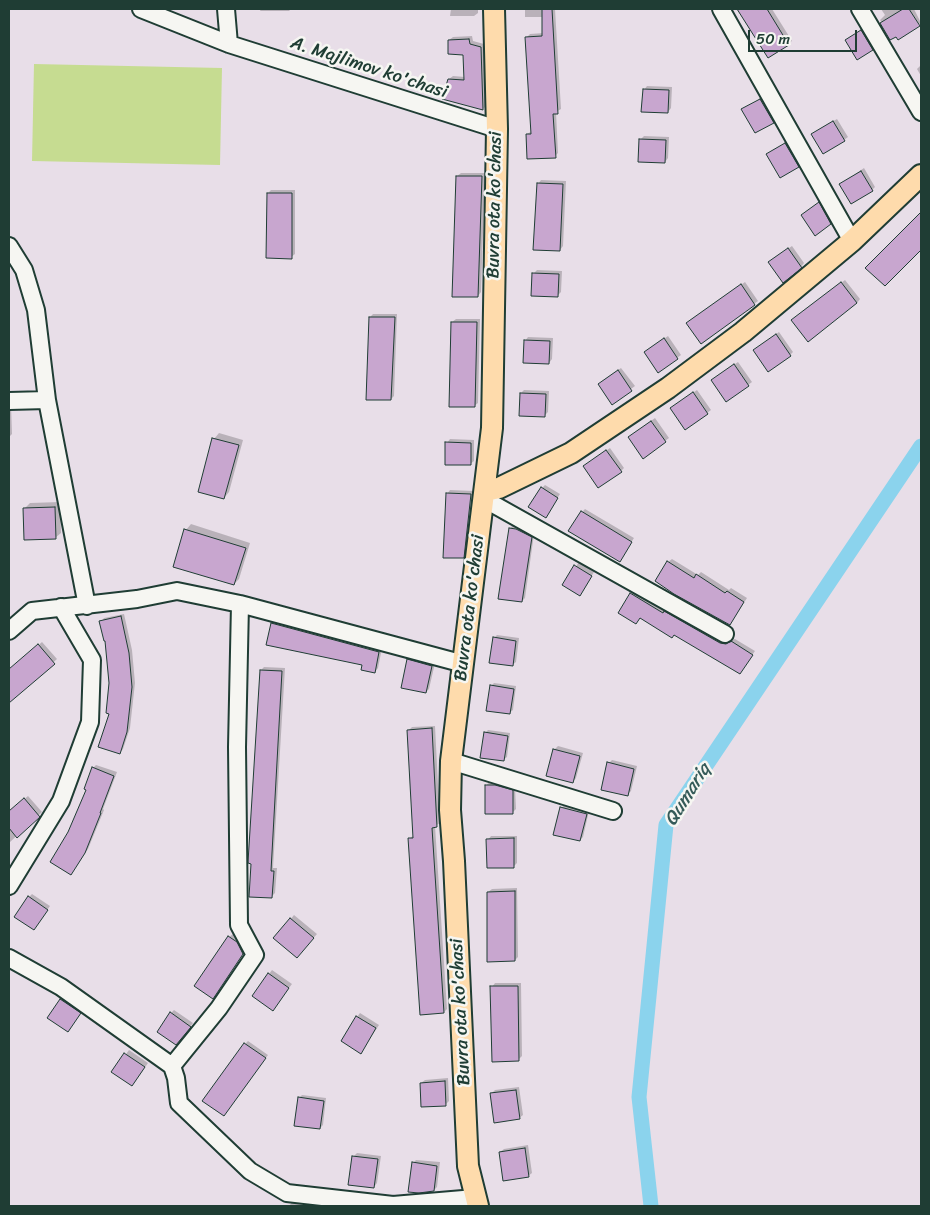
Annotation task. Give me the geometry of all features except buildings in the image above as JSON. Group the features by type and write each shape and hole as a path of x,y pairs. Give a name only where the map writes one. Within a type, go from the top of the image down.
{"main road":[{"name":"Buvra ota ko'chasi","path":"476,1202 468,1166 450,810 451,760 492,428 497,130 494,9"},
{"path":"485,495 571,453 668,388 743,332 852,241 921,175"}],"street":[{"name":"A. Majlimov ko'chasi","path":"141,9 228,44 497,130"},
{"path":"226,9 228,44"},
{"path":"722,9 852,241"},
{"path":"860,9 921,112"},
{"path":"9,246 24,270 36,310 47,400 87,606"},
{"path":"9,401 47,400"},
{"path":"485,495 725,634"},
{"path":"9,631 32,610 87,606 177,591 240,604 464,664"},
{"path":"172,1066 219,1008 254,955 239,925 237,747 240,604"},
{"path":"9,886 61,801 90,722 92,660 61,607"},
{"path":"451,760 613,811"},
{"path":"9,958 61,987 172,1066 176,1078 179,1103 250,1171 287,1193 393,1205 476,1202"}],"green space":[{"path":"34,64 222,68 220,165 32,161"}],"waterway":[{"name":"Qumariq","path":"651,1206 639,1097 666,825 921,446"}]}
